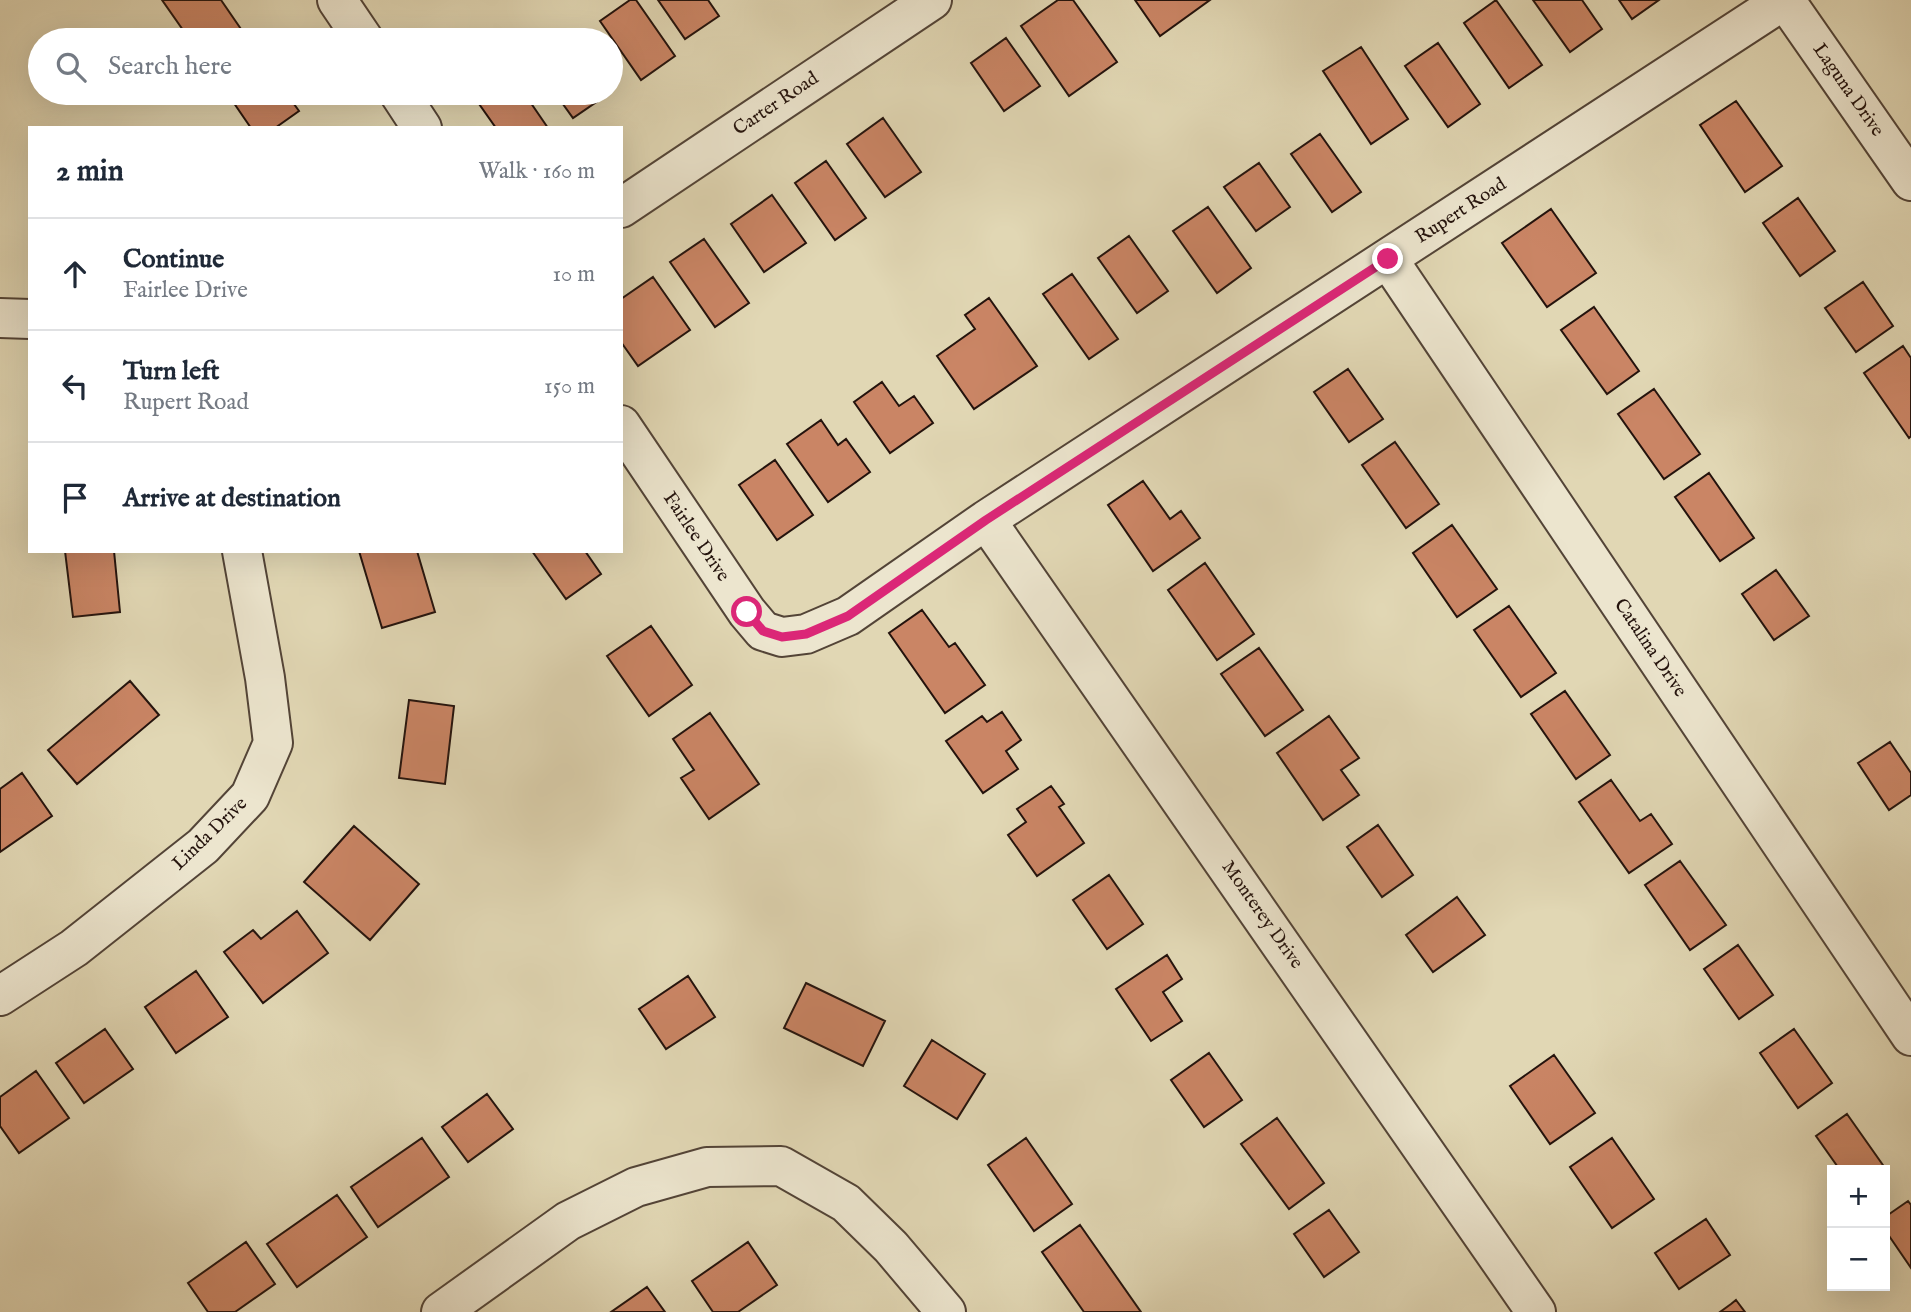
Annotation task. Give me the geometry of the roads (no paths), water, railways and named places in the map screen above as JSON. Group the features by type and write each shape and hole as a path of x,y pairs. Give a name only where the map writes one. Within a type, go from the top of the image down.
{"street":[{"path":"337,0 356,28"},
{"name":"Carter Road","path":"623,207 932,0"},
{"name":"Laguna Drive","path":"1784,0 1911,181"},
{"name":"Rupert Road","path":"782,637 806,634 848,616 986,520 1784,0"},
{"path":"407,105 421,126"},
{"name":"Catalina Drive","path":"1388,259 1911,1036"},
{"path":"0,318 28,319"},
{"name":"Fairlee Drive","path":"623,428 747,612 763,631 782,637"},
{"name":"Monterey Drive","path":"986,520 1536,1312"},
{"name":"Linda Drive","path":"0,996 74,948 203,846 250,796 273,743 265,678 242,553"},
{"path":"440,1312 568,1222 636,1187 707,1167 781,1166 846,1203 891,1247 946,1312"}]}
